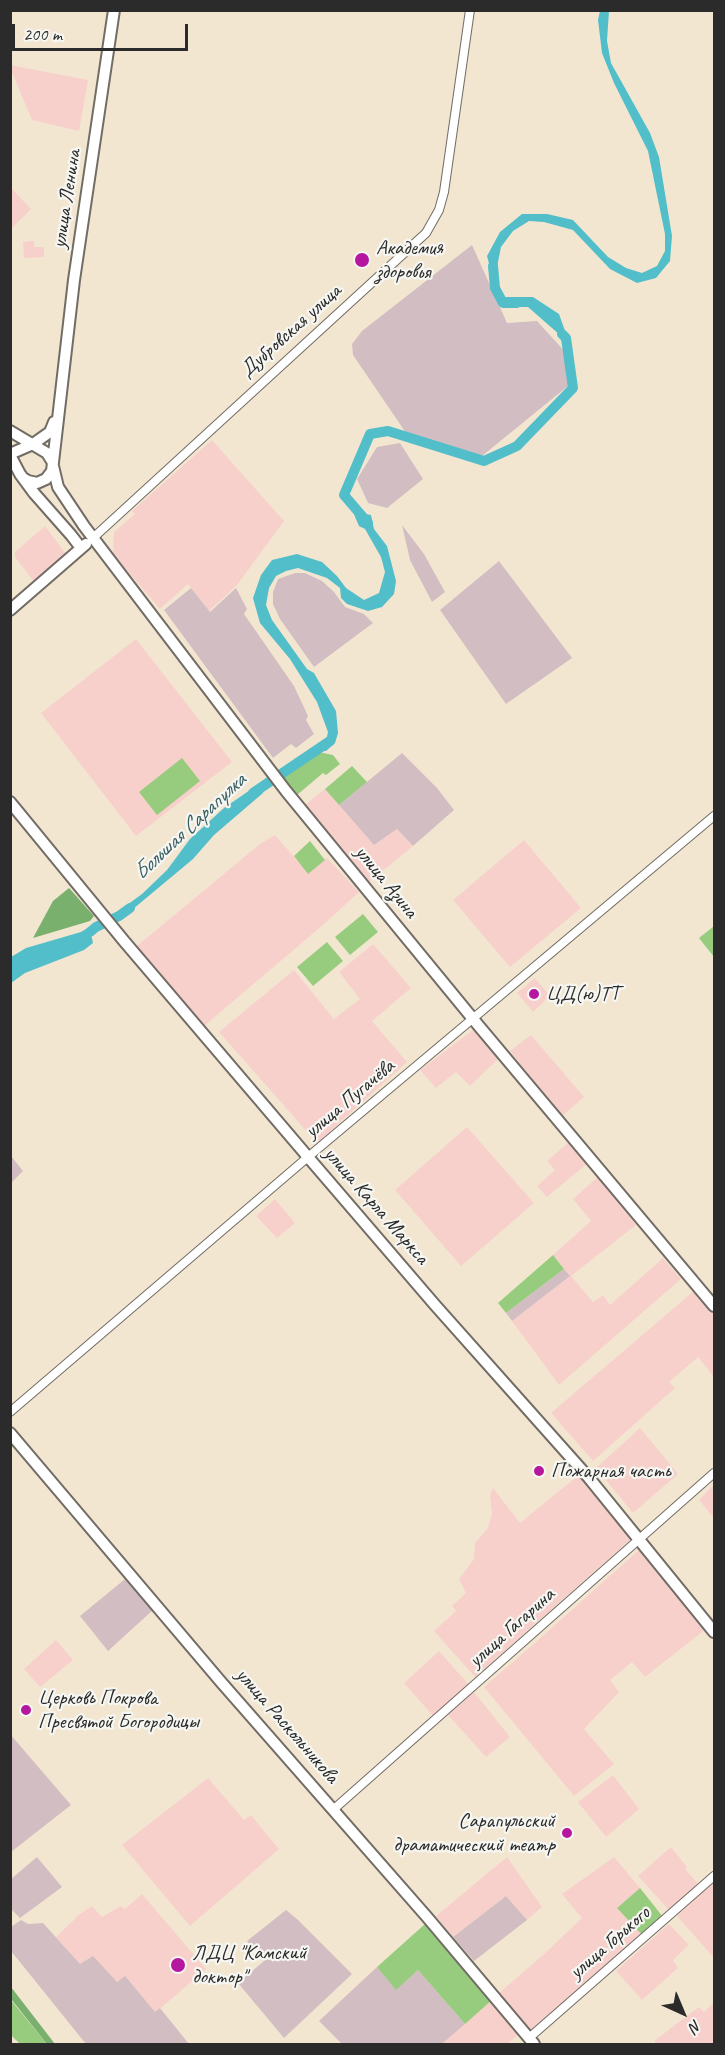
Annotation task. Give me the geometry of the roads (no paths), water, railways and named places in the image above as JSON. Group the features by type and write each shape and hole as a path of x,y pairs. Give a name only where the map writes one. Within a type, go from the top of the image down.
{"main road":[{"name":"улица Ленина","path":"52,464 74,280 114,10"},
{"name":"улица Ленина","path":"10,454 33,444 50,432 55,420 60,393"},
{"path":"10,431 43,450 52,464 50,475 42,482 33,483 21,474 19,461 24,453 33,449 43,450"},
{"path":"10,454 21,474 81,548"},
{"name":"улица Азина","path":"52,464 63,495 93,538 286,791 714,1306"},
{"name":"Дубровская улица","path":"10,610 93,538"},
{"name":"улица Карла Маркса","path":"10,802 124,941 308,1157 435,1305 582,1470 714,1632"},
{"name":"улица Раскольникова","path":"10,1433 532,2041"}],"street":[{"name":"Дубровская улица","path":"93,538 426,232 439,210 444,192 470,10"},
{"name":"улица Пугачёва","path":"10,1412 308,1157 714,816"},
{"name":"улица Гагарина","path":"334,1809 714,1473"},
{"name":"улица Горького","path":"532,2041 714,1876"}],"water":[{"path":"600,11 609,11 607,41 611,63 650,133 659,157 672,236 670,261 656,278 637,283 610,269 573,230 544,222 529,221 513,231 501,247 494,282 487,256 500,232 522,214 547,214 573,220 608,257 626,268 642,273 657,266 665,251 665,234 648,151 614,83 602,53 598,20"},
{"path":"501,297 533,297 559,314 570,345 563,346 560,335 528,307 504,307"},
{"path":"353,512 371,515 374,529 387,546 396,581 394,594 382,607 368,611 347,604 341,598 340,588 327,578 298,568 276,576 269,588 266,605 272,620 307,669 314,673 336,711 338,733 335,743 326,751 319,750 317,746 326,741 328,732 317,702 290,659 260,623 253,598 261,575 272,560 297,554 322,562 346,588 364,600 379,593 385,572 381,557 365,529 359,526"},
{"path":"263,781 263,793 214,835 193,859 121,919 116,913 142,894 167,870 190,839 224,808"},
{"path":"99,921 103,925 91,934 93,943 84,950 25,973 11,983 11,957 26,948 81,932"}],"waterway":[{"name":"Большая Сарапулка","path":"493,266 495,288 503,303 517,303"},
{"name":"Большая Сарапулка","path":"368,523 344,495 370,434 388,431 484,461 517,446 573,388 566,338 562,334"},
{"name":"Большая Сарапулка","path":"253,793 330,741"},
{"name":"Большая Сарапулка","path":"90,932 130,908"}],"place":[{"name":"Академия здоровья","path":"362,260"},
{"name":"ЦД(ю)ТТ","path":"534,994"},
{"name":"Пожарная часть","path":"539,1471"},
{"name":"Церковь Покрова Пресвятой Богородицы","path":"26,1710"},
{"name":"Сарапульский драматический театр","path":"567,1833"},
{"name":"ЛДЦ \"Камский доктор\"","path":"178,1965"}]}
